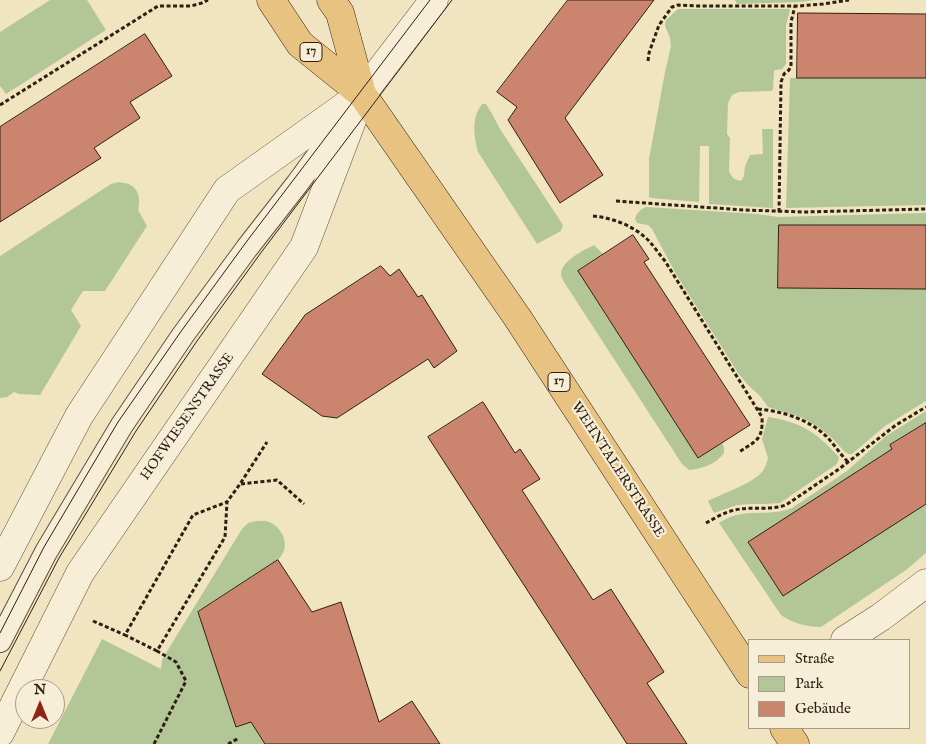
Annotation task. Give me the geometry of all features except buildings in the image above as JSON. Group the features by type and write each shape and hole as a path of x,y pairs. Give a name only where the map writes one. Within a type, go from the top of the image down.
{"main road":[{"name":"WEHNTALERSTRASSE","path":"271,0 300,44 362,94 517,317 748,671"},
{"name":"WEHNTALERSTRASSE","path":"331,0 340,13 362,94"},
{"path":"785,729 795,744"}],"street":[{"name":"HOFWIESENSTRASSE","path":"0,733 80,573 304,247 362,94 434,0"},
{"name":"HOFWIESENSTRASSE","path":"0,567 79,416 227,190 362,94"},
{"path":"847,639 881,617 926,583"}],"lane":[{"name":"HOFWIESENSTRASSE","path":"0,641 46,552 122,425 183,335 362,94"}],"path":[{"path":"0,106 158,6 191,6 208,0"},
{"path":"648,61 659,25 672,7 678,5 795,6 850,0"},
{"path":"733,1 734,6"},
{"path":"779,212 781,82 784,74 791,66 791,22 795,6"},
{"path":"616,201 779,212 926,208"},
{"path":"593,216 607,218 632,228 649,241 665,261 762,417 763,426 756,442 739,452"},
{"path":"706,523 734,510 777,508 786,505 848,462 896,425 926,407"},
{"path":"757,409 771,410 812,425 825,435 848,462"},
{"path":"125,635 193,516 226,502 268,442"},
{"path":"240,484 277,480 304,504"},
{"path":"157,651 225,537 226,502"},
{"path":"88,619 125,635 176,662 186,681 154,744"},
{"path":"228,744 239,738"}],"green space":[{"path":"50,0 87,0 106,30 6,94 0,86 0,32"},
{"path":"735,0 816,0 737,4"},
{"path":"678,9 790,10 786,25 786,64 782,69 774,71 773,90 739,92 732,95 728,103 729,172 734,179 741,181 750,155 763,154 762,129 773,129 773,208 709,204 709,146 700,146 699,202 649,197 649,159 671,46 665,26 666,20"},
{"path":"790,78 926,78 926,205 786,208"},
{"path":"482,104 486,104 500,129 563,225 561,231 537,244 478,152 475,121"},
{"path":"119,182 129,184 137,191 138,210 147,226 105,291 83,291 71,310 81,326 40,395 14,392 7,397 0,398 0,256 111,184"},
{"path":"646,207 779,217 926,213 926,225 779,225 778,288 926,289 926,401 885,426 852,454 848,454 821,429 803,418 768,407 738,373 676,274 652,229 648,225 637,223 635,219 637,215"},
{"path":"594,245 603,254 578,271 698,458 722,443 724,453 713,463 689,470 682,464 564,282 561,274 562,269 569,260"},
{"path":"926,411 926,423 890,445 892,449 748,542 783,596 926,504 926,553 906,570 821,627 800,624 781,615 719,523 728,518 746,513 773,512 792,508 847,471 886,436"},
{"path":"768,417 798,425 814,434 837,455 839,458 837,464 780,503 737,505 714,513 708,501 751,481 764,469 768,458 762,439"},
{"path":"267,521 277,527 284,539 285,548 283,554 278,560 198,612 236,727 251,722 265,744 48,744 56,729 65,729 65,711 102,639 161,669 162,660 166,653 242,529 248,523"}],"tram line":[{"path":"0,633 44,547 118,422 247,241 430,0"},
{"path":"0,671 59,558 136,431 197,341 260,254 452,0"}]}
